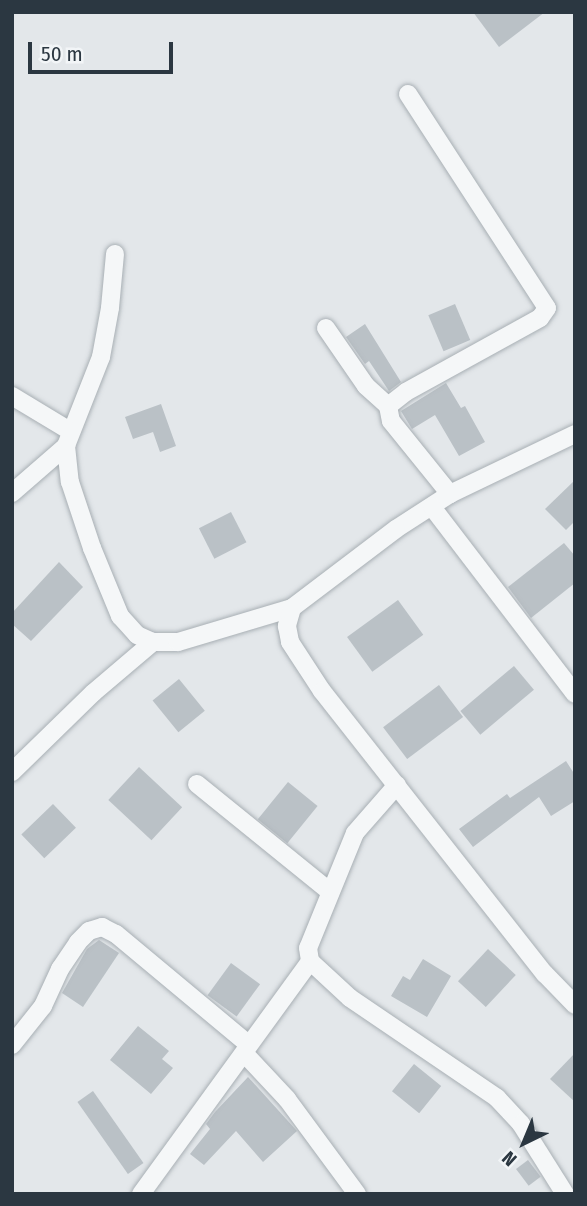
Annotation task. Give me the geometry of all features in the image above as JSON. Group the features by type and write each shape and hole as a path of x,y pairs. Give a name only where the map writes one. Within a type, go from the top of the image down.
{"street":[{"path":"388,406 425,382 540,318 547,308 408,94"},
{"path":"12,493 68,439 101,357 110,308 115,254"},
{"path":"326,328 366,386 388,406 391,421 450,494"},
{"path":"12,396 68,439 71,482 106,584 120,615 137,635 153,642 178,642 292,608 362,553 450,494 575,434"},
{"path":"432,507 575,694"},
{"path":"292,608 287,626 290,642 322,691 545,974 575,1004"},
{"path":"12,772 93,693 153,642"},
{"path":"197,784 329,891"},
{"path":"397,785 355,833 329,891 308,948 310,961 350,998 497,1098 521,1124 568,1188"},
{"path":"12,1045 43,1006 60,969 78,942 89,931 102,927 116,934 247,1049 357,1194"},
{"path":"141,1194 310,961"}],"building":[{"path":"473,12 545,12 499,47"},
{"path":"455,304 470,340 444,351 428,315"},
{"path":"365,324 401,382 389,391 369,361 365,364 346,337"},
{"path":"446,383 461,408 465,406 485,442 459,456 435,415 412,429 401,411"},
{"path":"161,404 176,446 160,452 153,432 133,439 125,417"},
{"path":"575,480 575,521 566,530 545,509"},
{"path":"231,512 246,542 214,559 199,528"},
{"path":"564,543 575,556 575,583 531,618 508,587"},
{"path":"59,562 83,587 31,641 12,624 12,613"},
{"path":"398,600 423,635 372,672 347,637"},
{"path":"514,666 534,690 480,735 460,711"},
{"path":"179,679 205,711 178,732 153,700"},
{"path":"439,685 463,717 407,759 383,727"},
{"path":"566,761 575,775 575,801 551,816 539,797 473,847 459,829 507,794 510,798"},
{"path":"139,767 182,807 151,840 108,800"},
{"path":"288,782 318,806 287,843 258,819"},
{"path":"53,804 76,828 44,858 21,835"},
{"path":"99,940 119,953 83,1007 62,993 87,949"},
{"path":"488,949 516,975 486,1007 458,981"},
{"path":"423,959 451,976 427,1017 391,996 403,976 410,980"},
{"path":"231,963 260,984 237,1017 207,995"},
{"path":"138,1026 169,1051 162,1059 173,1068 151,1094 110,1060"},
{"path":"575,1053 575,1102 550,1079"},
{"path":"414,1064 441,1086 419,1113 392,1091"},
{"path":"248,1077 297,1131 263,1162 236,1131 204,1165 190,1154 210,1129 206,1124 215,1112"},
{"path":"93,1091 143,1163 128,1174 77,1102"},
{"path":"528,1160 541,1177 529,1186 516,1169"}]}
